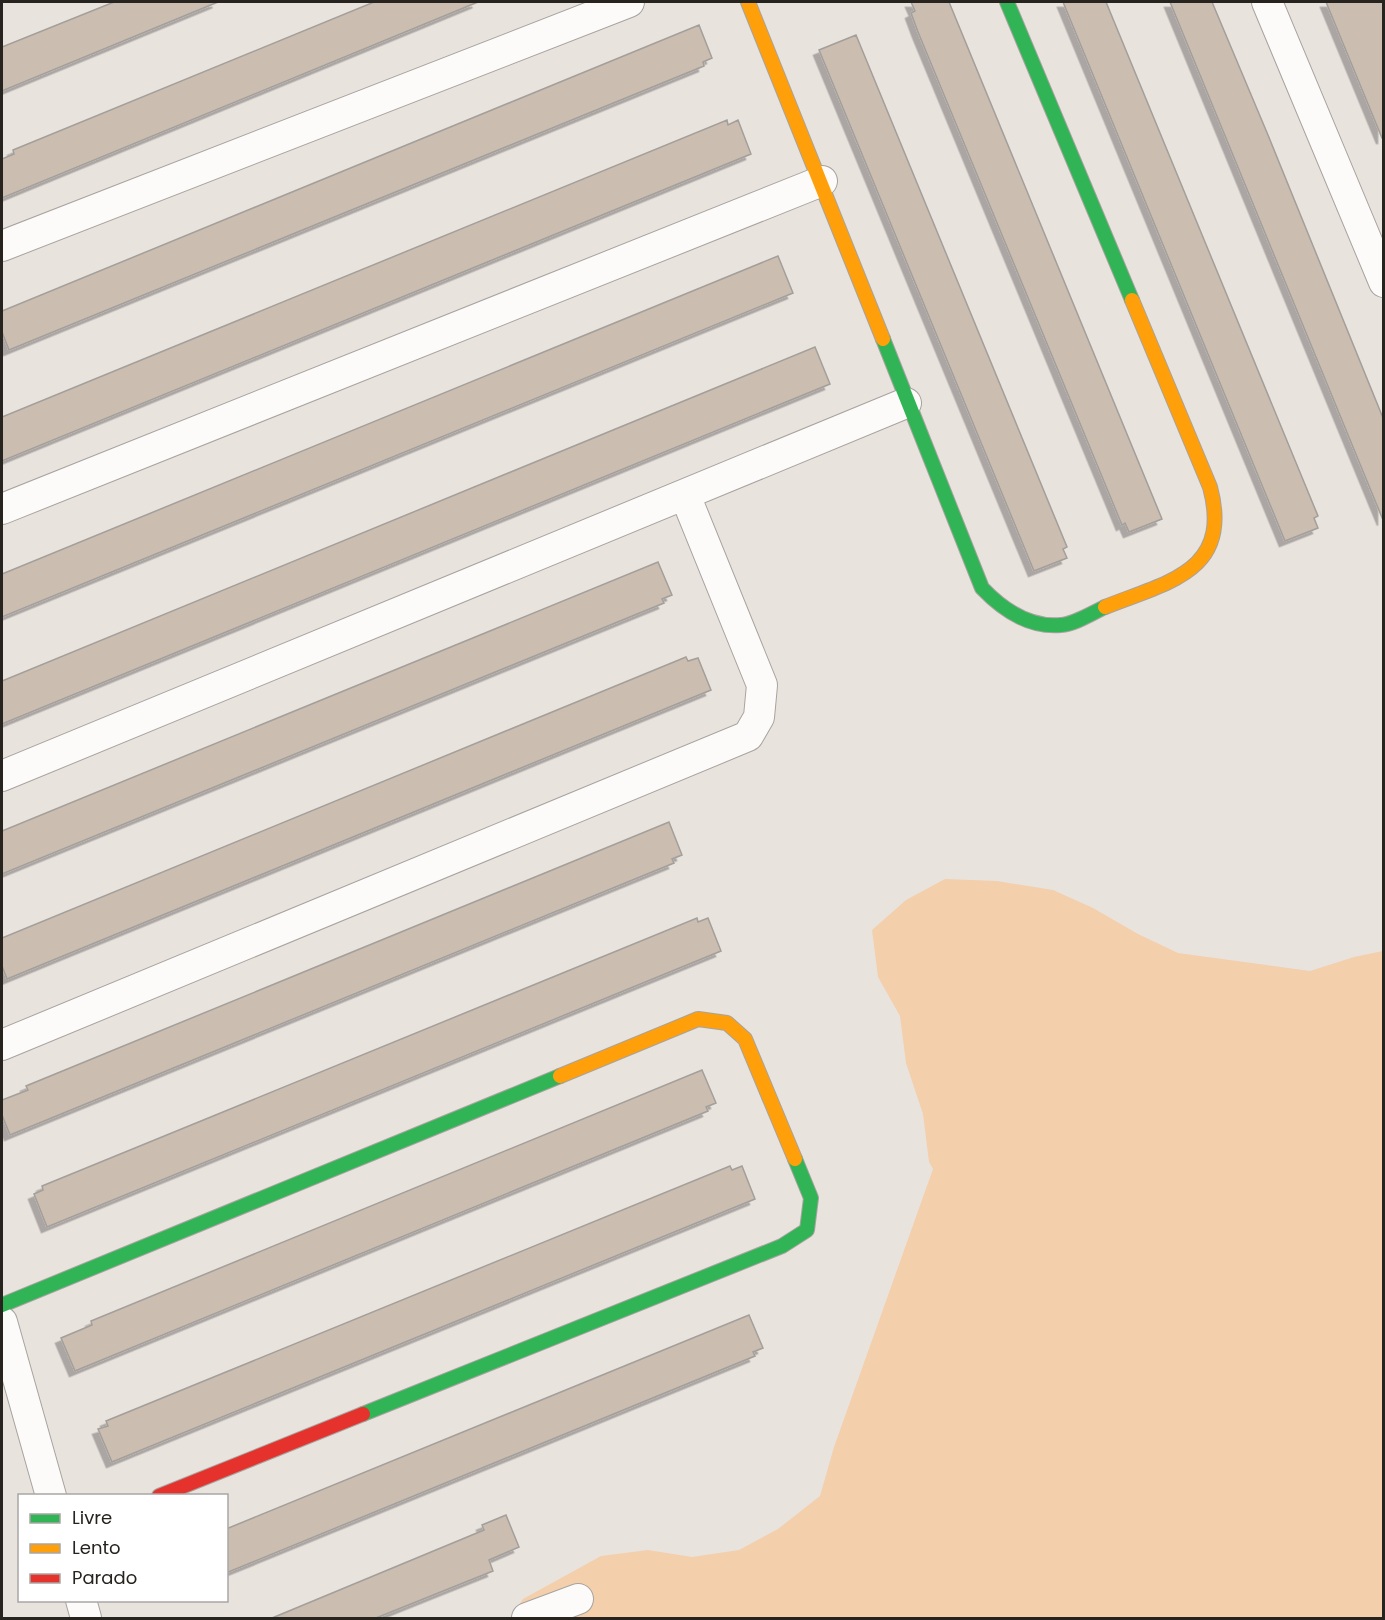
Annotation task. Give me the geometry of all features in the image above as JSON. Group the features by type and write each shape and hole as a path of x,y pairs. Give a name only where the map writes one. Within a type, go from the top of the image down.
{"street":[{"path":"2,246 629,2"},
{"path":"748,2 822,181 906,403 982,588 1008,613 1025,621 1043,625 1063,625 1186,574 1208,549 1214,533 1215,502 1007,2"},
{"path":"1267,2 1383,282"},
{"path":"2,509 822,181"},
{"path":"2,776 906,403"},
{"path":"2,1045 748,736 759,717 762,684 685,495"},
{"path":"2,1305 698,1019 727,1023 745,1039 811,1198 807,1230 782,1246 164,1494"},
{"path":"2,1322 50,1494"},
{"path":"527,1618 578,1599"},
{"path":"82,1602 86,1618"}],"shaded area":[{"path":"945,879 997,881 1053,890 1093,908 1138,934 1178,953 1310,971 1354,957 1383,951 1383,1618 510,1618 523,1599 601,1556 648,1550 692,1557 739,1550 778,1529 820,1496 834,1447 933,1169 929,1162 923,1114 906,1063 900,1016 878,977 872,930 906,900"}],"building":[{"path":"114,2 218,2 2,91 2,47"},
{"path":"374,2 478,2 2,198 2,159 14,154 13,150"},
{"path":"911,2 949,2 1162,519 1129,532 1125,523 1122,525 918,32 911,13 915,11"},
{"path":"1063,2 1106,2 1318,516 1314,518 1318,528 1285,541"},
{"path":"1170,2 1212,2 1268,135 1383,418 1383,520"},
{"path":"1326,2 1383,2 1383,138 1382,138"},
{"path":"699,25 712,58 703,62 704,66 9,350 2,332 2,311"},
{"path":"856,35 1067,547 1063,549 1067,558 1034,571 819,50"},
{"path":"727,120 728,125 738,120 751,154 2,461 2,417"},
{"path":"778,256 793,293 2,617 2,574"},
{"path":"815,347 830,384 2,724 2,681"},
{"path":"658,562 672,595 662,599 664,603 2,874 2,831"},
{"path":"686,657 688,661 698,658 711,690 7,979 2,966 2,938"},
{"path":"669,822 682,855 672,859 674,863 10,1135 2,1115 2,1100 28,1090 26,1086"},
{"path":"697,918 698,922 708,918 721,951 47,1227 34,1194 43,1190 42,1186"},
{"path":"702,1070 716,1103 706,1107 708,1111 75,1371 61,1338 92,1325 91,1321"},
{"path":"730,1166 732,1170 742,1166 755,1199 112,1462 98,1429 108,1426 106,1421"},
{"path":"749,1315 763,1348 753,1352 755,1356 228,1572 228,1528"},
{"path":"506,1515 519,1547 489,1560 493,1571 376,1618 272,1618 484,1530 482,1525"}],"traffic: fast":[{"path":"1007,2 1132,300"},
{"path":"883,339 982,588 1017,616 1038,624 1066,624 1105,607"},
{"path":"2,1305 560,1076"},
{"path":"363,1414 782,1246 807,1230 811,1198 795,1159"}],"traffic: slow":[{"path":"748,2 883,339"},
{"path":"1105,607 1151,590 1189,570 1203,556 1212,538 1215,516 1210,487 1132,300"},
{"path":"560,1076 698,1019 727,1023 745,1039 795,1159"}],"traffic: jam":[{"path":"164,1494 363,1414"}]}
